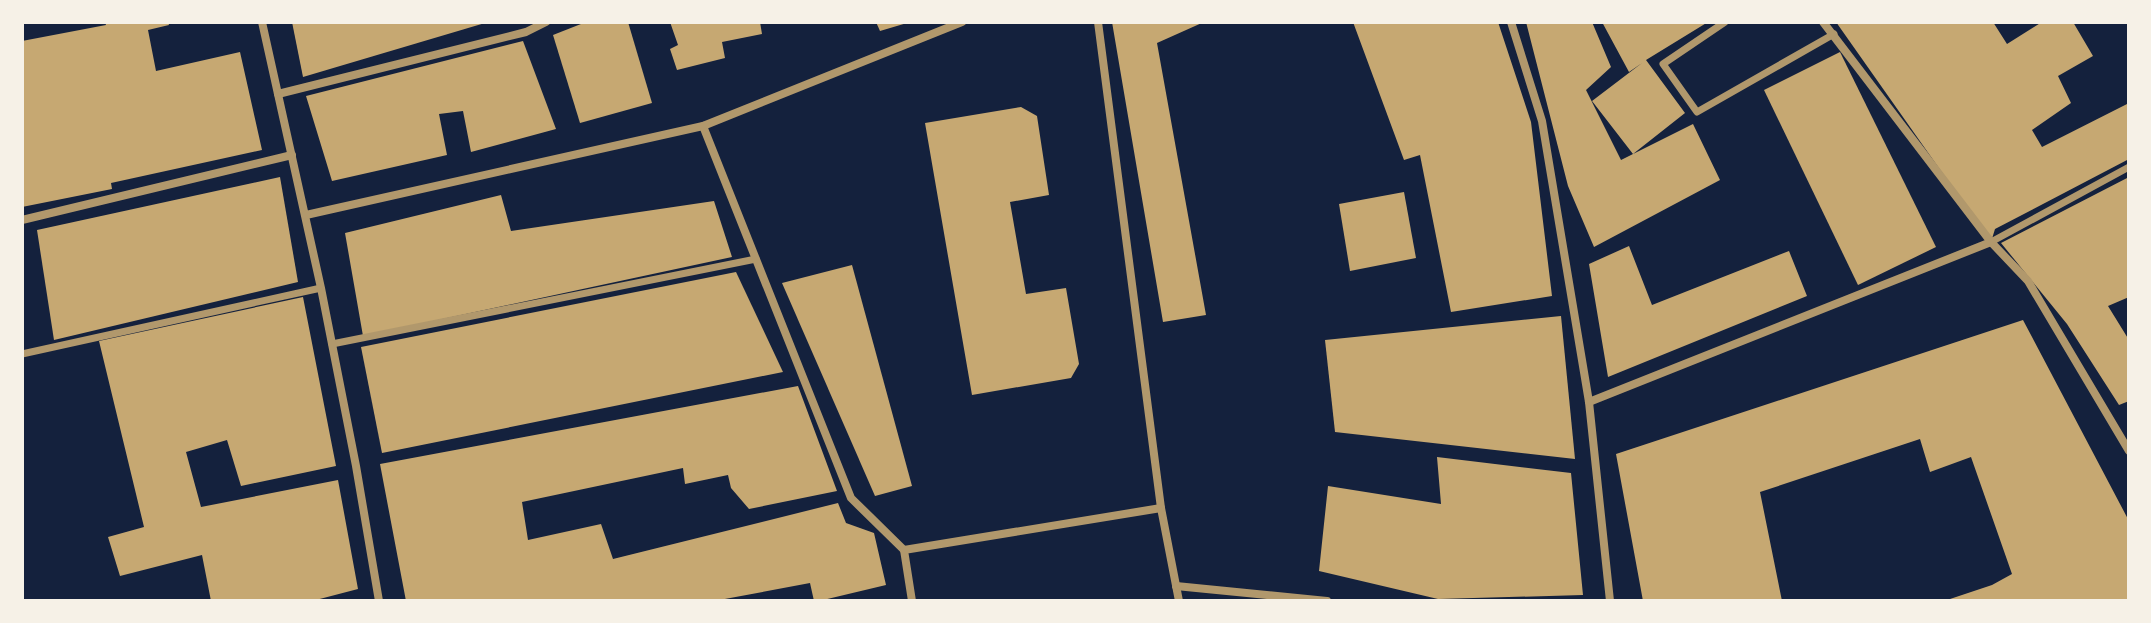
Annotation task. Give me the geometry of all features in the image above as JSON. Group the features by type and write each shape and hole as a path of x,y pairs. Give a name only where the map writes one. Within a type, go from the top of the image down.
{"street":[{"path":"262,22 321,288 379,601"},
{"path":"278,94 526,32 546,22"},
{"path":"306,215 703,126 962,22"},
{"path":"1098,22 1161,508 1179,601"},
{"path":"1511,22 1542,121 1589,402 1610,601"},
{"path":"1725,22 1663,64 1697,112 1834,34"},
{"path":"1823,22 1991,242 2028,281 2129,451"},
{"path":"703,126 851,498 904,550 912,601"},
{"path":"22,220 292,155"},
{"path":"1589,402 1991,242 2129,167"},
{"path":"332,344 756,259"},
{"path":"22,354 321,288"},
{"path":"904,550 1161,508"},
{"path":"1176,586 1327,601"}],"building":[{"path":"105,22 168,22 169,25 148,30 156,71 240,52 262,150 111,183 112,189 22,207 22,41 106,25"},
{"path":"292,22 485,22 485,23 303,77"},
{"path":"586,22 628,22 652,103 580,123 553,35"},
{"path":"670,22 760,22 762,34 722,42 725,58 677,70 670,49 678,45"},
{"path":"876,22 907,22 907,23 880,31"},
{"path":"1112,22 1204,22 1157,43 1206,315 1163,322"},
{"path":"1353,22 1498,22 1531,122 1552,296 1451,312 1420,155 1404,160"},
{"path":"1526,22 1592,22 1611,67 1586,90 1621,160 1693,124 1720,180 1594,247 1568,186"},
{"path":"1602,22 1708,22 1646,60 1685,113 1633,154 1592,101 1642,63 1629,72"},
{"path":"1836,22 1993,22 2007,44 2042,22 2073,22 2093,56 2058,76 2071,103 2032,130 2042,147 2129,103 2129,159 1995,229 1991,242"},
{"path":"523,41 556,129 471,152 463,111 439,114 447,155 332,181 306,96"},
{"path":"1840,52 1936,247 1858,285 1764,90"},
{"path":"1021,107 1037,116 1049,195 1010,202 1026,294 1066,288 1079,364 1071,378 972,395 925,123"},
{"path":"280,177 298,282 54,340 37,230"},
{"path":"2129,177 2129,297 2108,306 2129,340 2129,401 2119,405 2067,324 2001,243"},
{"path":"1404,192 1416,258 1350,271 1339,204"},
{"path":"501,195 511,231 714,201 732,257 363,336 345,233"},
{"path":"1629,246 1652,305 1789,251 1807,296 1608,377 1589,264"},
{"path":"852,265 912,486 875,496 782,283"},
{"path":"736,272 783,372 382,453 361,347"},
{"path":"303,297 336,466 241,486 227,440 186,452 201,507 338,480 358,589 312,601 211,601 202,555 120,576 108,537 144,527 99,341"},
{"path":"1561,316 1575,459 1335,432 1325,340"},
{"path":"2023,320 2129,521 2129,601 1944,601 1992,585 2012,574 1971,457 1930,472 1920,439 1760,492 1782,601 1643,601 1616,454"},
{"path":"798,386 837,491 749,509 731,488 728,475 685,484 683,468 522,502 528,540 601,524 613,559 838,503 846,523 874,533 886,585 819,601 814,601 810,583 714,601 406,601 380,464"},
{"path":"1437,457 1571,473 1583,595 1438,599 1319,571 1328,486 1441,504"}]}
